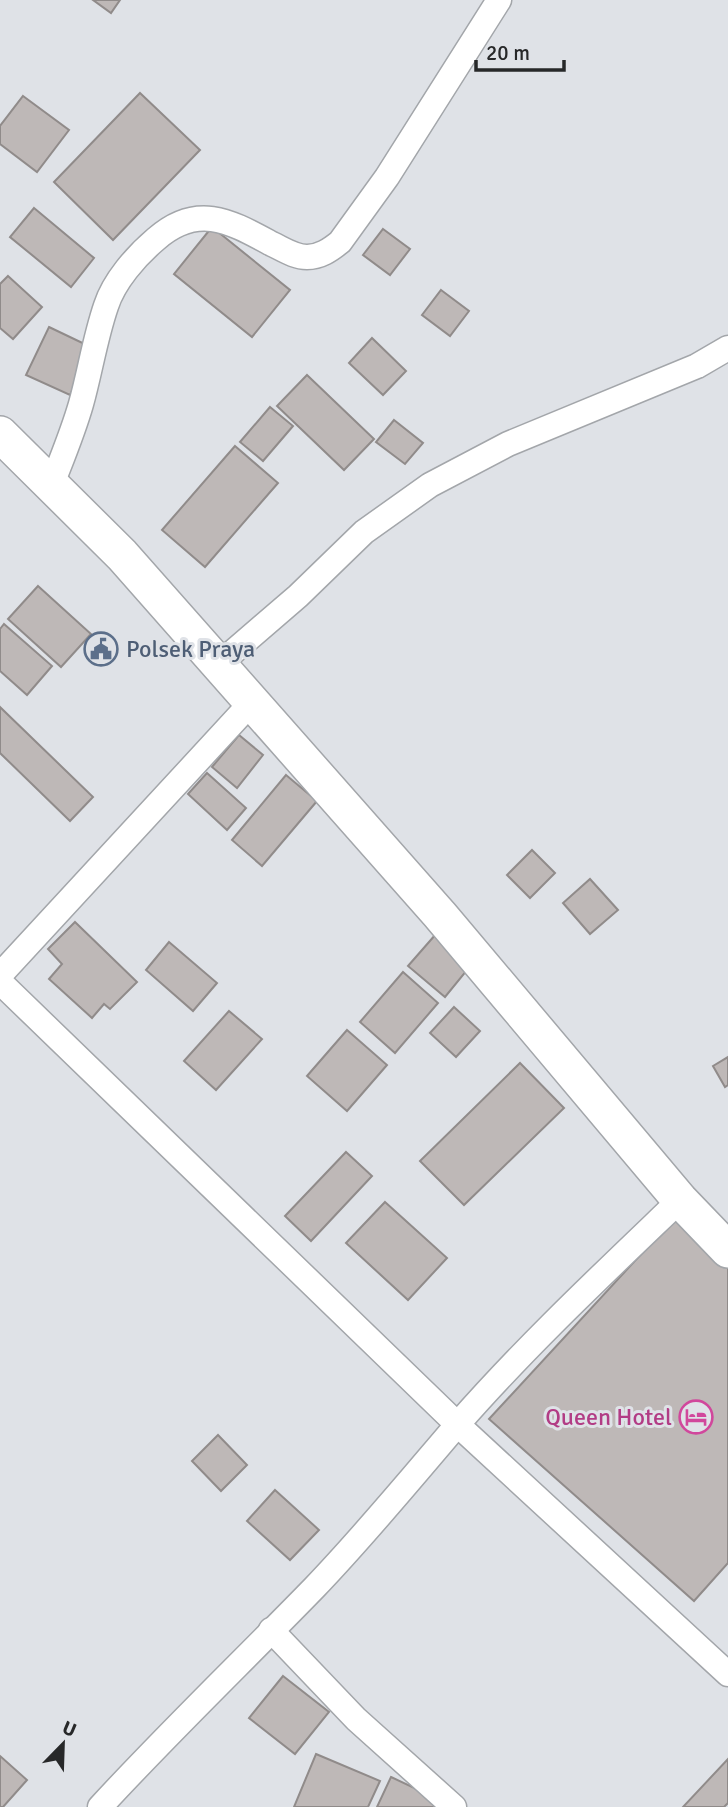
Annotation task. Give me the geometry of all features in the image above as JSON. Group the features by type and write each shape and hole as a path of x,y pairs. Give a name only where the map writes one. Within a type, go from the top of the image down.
{"main road":[{"path":"0,434 122,555 440,915 680,1200 728,1250"}],"street":[{"path":"52,484 80,406 106,305 122,276 143,250 168,229 191,219 205,218 230,222 294,255 314,256 330,250 340,242 387,177 499,0"},
{"path":"219,664 298,596 364,532 430,485 509,444 697,366 728,348"},
{"path":"0,975 252,702"},
{"path":"0,982 458,1425 728,1674"},
{"path":"100,1807 351,1547 458,1425 548,1330 680,1200"},
{"path":"271,1630 356,1719 454,1807"}],"building":[{"path":"93,0 120,0 111,13"},
{"path":"140,93 200,150 113,240 54,182"},
{"path":"23,96 69,130 37,172 0,144 0,126"},
{"path":"34,208 94,258 71,287 10,237"},
{"path":"212,227 290,290 252,337 174,274"},
{"path":"383,229 410,249 390,275 363,255"},
{"path":"8,276 42,307 13,339 0,328 0,284"},
{"path":"441,290 469,311 450,336 422,315"},
{"path":"49,327 93,348 70,395 26,375"},
{"path":"372,338 406,371 383,395 349,363"},
{"path":"307,375 374,439 344,470 277,406"},
{"path":"270,407 293,426 263,461 240,442"},
{"path":"394,420 423,443 405,464 376,442"},
{"path":"235,446 278,483 205,567 162,530"},
{"path":"38,586 91,634 61,667 8,619"},
{"path":"4,624 52,666 27,695 0,671 0,629"},
{"path":"0,707 93,797 70,821 0,753"},
{"path":"239,735 263,755 237,788 212,767"},
{"path":"207,773 246,808 227,830 188,794"},
{"path":"286,775 317,801 262,866 232,840"},
{"path":"532,850 555,873 530,898 507,875"},
{"path":"590,879 618,910 590,934 563,903"},
{"path":"75,922 137,982 110,1009 104,1004 92,1018 49,979 62,964 48,949"},
{"path":"436,934 472,964 445,997 408,966"},
{"path":"169,942 217,983 193,1011 146,970"},
{"path":"403,972 438,1003 395,1053 360,1022"},
{"path":"454,1007 480,1031 456,1057 430,1033"},
{"path":"229,1011 262,1039 216,1090 184,1061"},
{"path":"347,1030 387,1065 347,1111 307,1076"},
{"path":"728,1057 728,1085 725,1087 713,1066"},
{"path":"520,1063 564,1108 464,1205 420,1161"},
{"path":"346,1152 372,1176 311,1241 285,1216"},
{"path":"385,1202 447,1258 408,1300 346,1243"},
{"path":"680,1212 728,1262 728,1563 694,1601 489,1419"},
{"path":"218,1435 247,1465 221,1491 192,1461"},
{"path":"275,1490 319,1530 290,1560 247,1521"},
{"path":"283,1676 329,1712 295,1754 249,1718"},
{"path":"316,1754 380,1781 368,1807 294,1807"},
{"path":"0,1756 27,1780 3,1807 0,1807"},
{"path":"728,1759 728,1803 724,1807 683,1807"},
{"path":"391,1777 440,1800 436,1807 377,1807"}],"place":[{"name":"Polsek Praya","path":"101,649"},
{"name":"Queen Hotel","path":"696,1417"}]}
